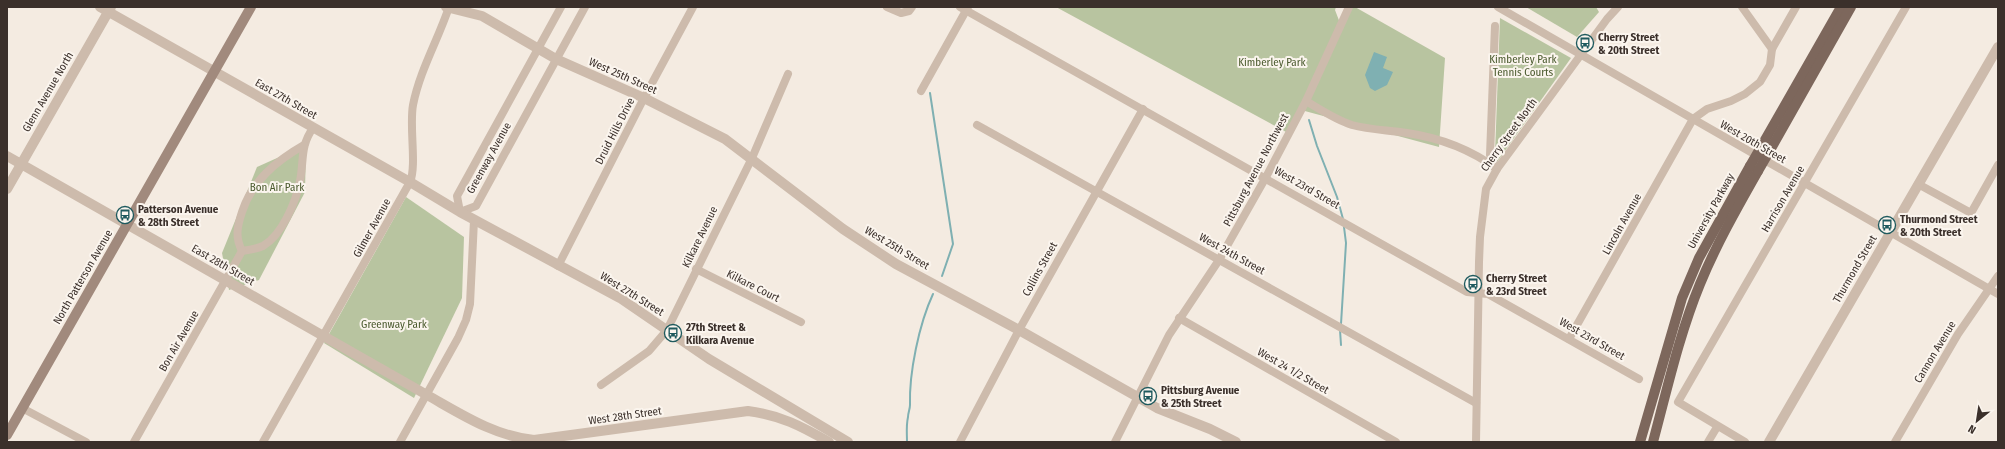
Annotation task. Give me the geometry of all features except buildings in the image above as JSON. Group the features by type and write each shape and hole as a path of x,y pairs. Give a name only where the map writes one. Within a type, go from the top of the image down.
{"main road":[{"name":"North Patterson Avenue","path":"7,435 251,7"},
{"name":"University Parkway","path":"1765,149 1841,7"},
{"name":"University Parkway","path":"1640,442 1682,298 1699,258 1851,7"},
{"name":"University Parkway","path":"1653,442 1677,353 1699,285 1754,168"}],"street":[{"name":"West 25th Street","path":"448,7 482,16 556,59 644,98 725,139 752,158 843,229 890,259 1139,398 1170,414 1210,429 1236,442"},
{"name":"Gilmer Avenue","path":"263,442 410,182 412,168 411,123 416,88 448,7"},
{"name":"Greenway Avenue","path":"561,7 457,196 460,212 476,206 585,7"},
{"name":"Druid Hills Drive","path":"558,266 644,98 694,7"},
{"path":"887,7 901,14 908,11 912,7"},
{"name":"Pittsburg Avenue Northwest","path":"1115,442 1179,318 1219,260 1266,177 1306,101 1349,7"},
{"name":"West 20th Street","path":"1498,7 1580,56 1998,294"},
{"name":"Cherry Street North","path":"1476,442 1480,237 1484,198 1488,183 1580,56 1618,7"},
{"path":"1742,7 1772,49"},
{"path":"1693,119 1707,109 1731,101 1753,88 1766,73 1770,65 1772,49 1796,7"},
{"name":"Harrison Avenue","path":"1717,427 1678,402 1906,7"},
{"name":"East 27th Street","path":"106,8 460,212"},
{"name":"Glenn Avenue North","path":"7,189 106,8"},
{"path":"921,91 965,8"},
{"name":"West 23rd Street","path":"965,8 1467,292 1488,294 1638,379"},
{"path":"1495,26 1490,155 1497,169"},
{"name":"Thurmond Street","path":"1769,442 1889,233 1998,48"},
{"name":"Kilkare Avenue","path":"600,385 649,351 667,330 752,158 788,74"},
{"path":"1306,101 1328,114 1352,125 1413,134 1444,141 1479,156 1497,169"},
{"name":"Collins Street","path":"960,442 1019,330 1143,109"},
{"name":"Lincoln Avenue","path":"1569,339 1693,119"},
{"name":"West 24th Street","path":"977,125 1476,403"},
{"path":"304,145 274,165 251,192 245,203 236,230 238,243 242,251 264,245 279,229 288,216 298,192 304,145 313,128"},
{"name":"East 28th Street","path":"7,156 427,395"},
{"path":"1918,184 1971,213 1998,165"},
{"name":"West 27th Street","path":"460,212 620,298 709,359 848,442"},
{"path":"400,442 458,338 470,304 474,220"},
{"name":"Bon Air Avenue","path":"134,442 242,251"},
{"name":"Kilkare Court","path":"696,269 801,322"},
{"name":"Cannon Avenue","path":"1895,442 1958,334 1990,290 1998,276"},
{"name":"West 24 1/2 Street","path":"1179,318 1396,442"},
{"name":"West 28th Street","path":"427,395 477,423 501,434 518,439 534,441 748,411 770,414 782,418 829,442"},
{"path":"22,408 86,442"},
{"path":"1708,442 1717,427 1745,442"}],"green space":[{"name":"Kimberley Park","path":"1056,7 1336,7 1335,10 1340,23 1349,7 1355,7 1445,58 1439,147 1301,110 1288,133"},
{"path":"1526,7 1596,7 1599,12 1577,37"},
{"name":"Kimberley Park Tennis Courts","path":"1500,18 1571,58 1497,162 1495,154"},
{"name":"Bon Air Park","path":"306,145 305,192 259,280 229,290 222,253 257,167"},
{"name":"Greenway Park","path":"406,197 464,237 462,298 414,398 324,343"}],"water":[{"path":"1374,52 1387,57 1383,68 1393,72 1387,85 1375,91 1370,88 1365,75"}],"waterway":[{"path":"930,93 953,244 942,276"},
{"path":"1309,120 1317,146 1337,197 1343,219"},
{"path":"1341,324 1346,243 1344,227"},
{"path":"907,442 907,423 910,406 913,364 919,334 933,294"},
{"path":"1340,330 1341,345"}],"place":[{"name":"Cherry Street & 20th Street","path":"1585,43"},
{"name":"Patterson Avenue & 28th Street","path":"125,215"},
{"name":"Thurmond Street & 20th Street","path":"1887,225"},
{"name":"Cherry Street & 23rd Street","path":"1473,284"},
{"name":"27th Street & Kilkara Avenue","path":"673,333"},
{"name":"Pittsburg Avenue & 25th Street","path":"1148,396"}]}
